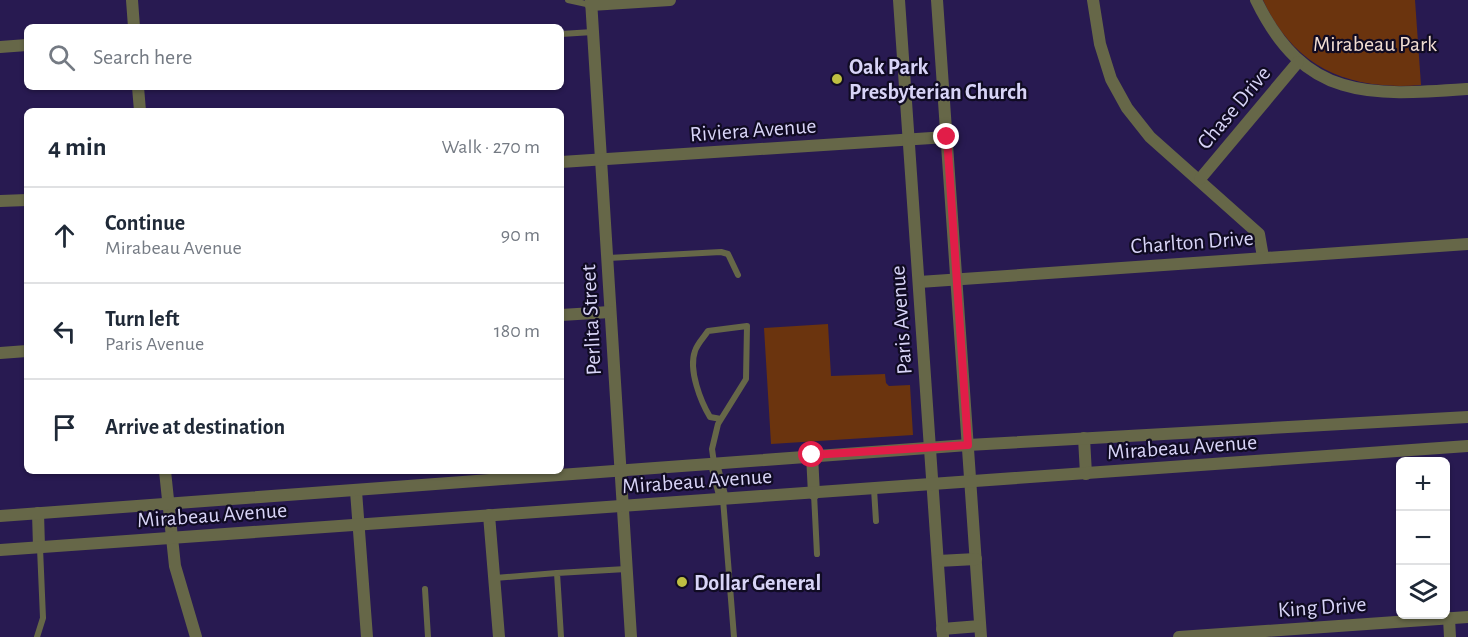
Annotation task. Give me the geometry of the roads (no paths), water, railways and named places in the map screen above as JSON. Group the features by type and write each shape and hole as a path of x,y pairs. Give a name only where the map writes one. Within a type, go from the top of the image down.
{"street":[{"path":"132,0 134,24"},
{"path":"591,3 670,0"},
{"name":"Paris Avenue","path":"899,0 933,485 929,517 938,561 943,633"},
{"path":"938,0 981,632 943,633"},
{"path":"1093,0 1100,44 1108,70 1127,108 1150,136 1259,234 1263,257"},
{"path":"1256,0 1277,39 1298,62 1320,76 1359,90 1408,93 1468,89"},
{"name":"Perlita Street","path":"591,3 631,637"},
{"path":"0,47 24,45"},
{"name":"Chase Drive","path":"1200,179 1298,62"},
{"path":"138,90 140,108"},
{"name":"Riviera Avenue","path":"564,162 947,137"},
{"path":"0,201 24,200"},
{"name":"Charlton Drive","path":"919,282 1468,244"},
{"path":"564,315 610,312"},
{"path":"0,353 24,351"},
{"name":"Mirabeau Avenue","path":"0,516 620,472 812,455 1468,417"},
{"path":"1084,438 1086,474"},
{"name":"Mirabeau Avenue","path":"0,550 1468,446"},
{"path":"812,455 814,494"},
{"path":"714,464 723,499"},
{"path":"165,474 170,538 183,600 196,637"},
{"path":"356,491 367,637"},
{"path":"38,513 39,547"},
{"path":"489,515 498,637"},
{"path":"938,561 976,559"},
{"name":"King Drive","path":"1450,618 1468,617"},
{"name":"King Drive","path":"1179,637 1295,633 1439,619"},
{"path":"1449,619 1450,637"}],"lane":[{"path":"568,0 591,3"},
{"path":"564,34 593,32"},
{"path":"607,258 721,252 728,254 738,275"},
{"path":"714,464 712,449 722,419 746,379 747,326 708,330 694,352 697,385 705,409 710,417 722,419"},
{"path":"874,489 876,521"},
{"path":"814,494 817,554"},
{"path":"723,499 734,637"},
{"path":"37,637 43,618 39,547"},
{"path":"494,578 626,569"},
{"path":"557,573 561,637"},
{"path":"425,589 428,637"}],"place":[{"name":"Oak Park Presbyterian Church","path":"837,79"},
{"name":"Dollar General","path":"682,582"}],"park label":[{"name":"Mirabeau Park","path":"1375,43"}]}
